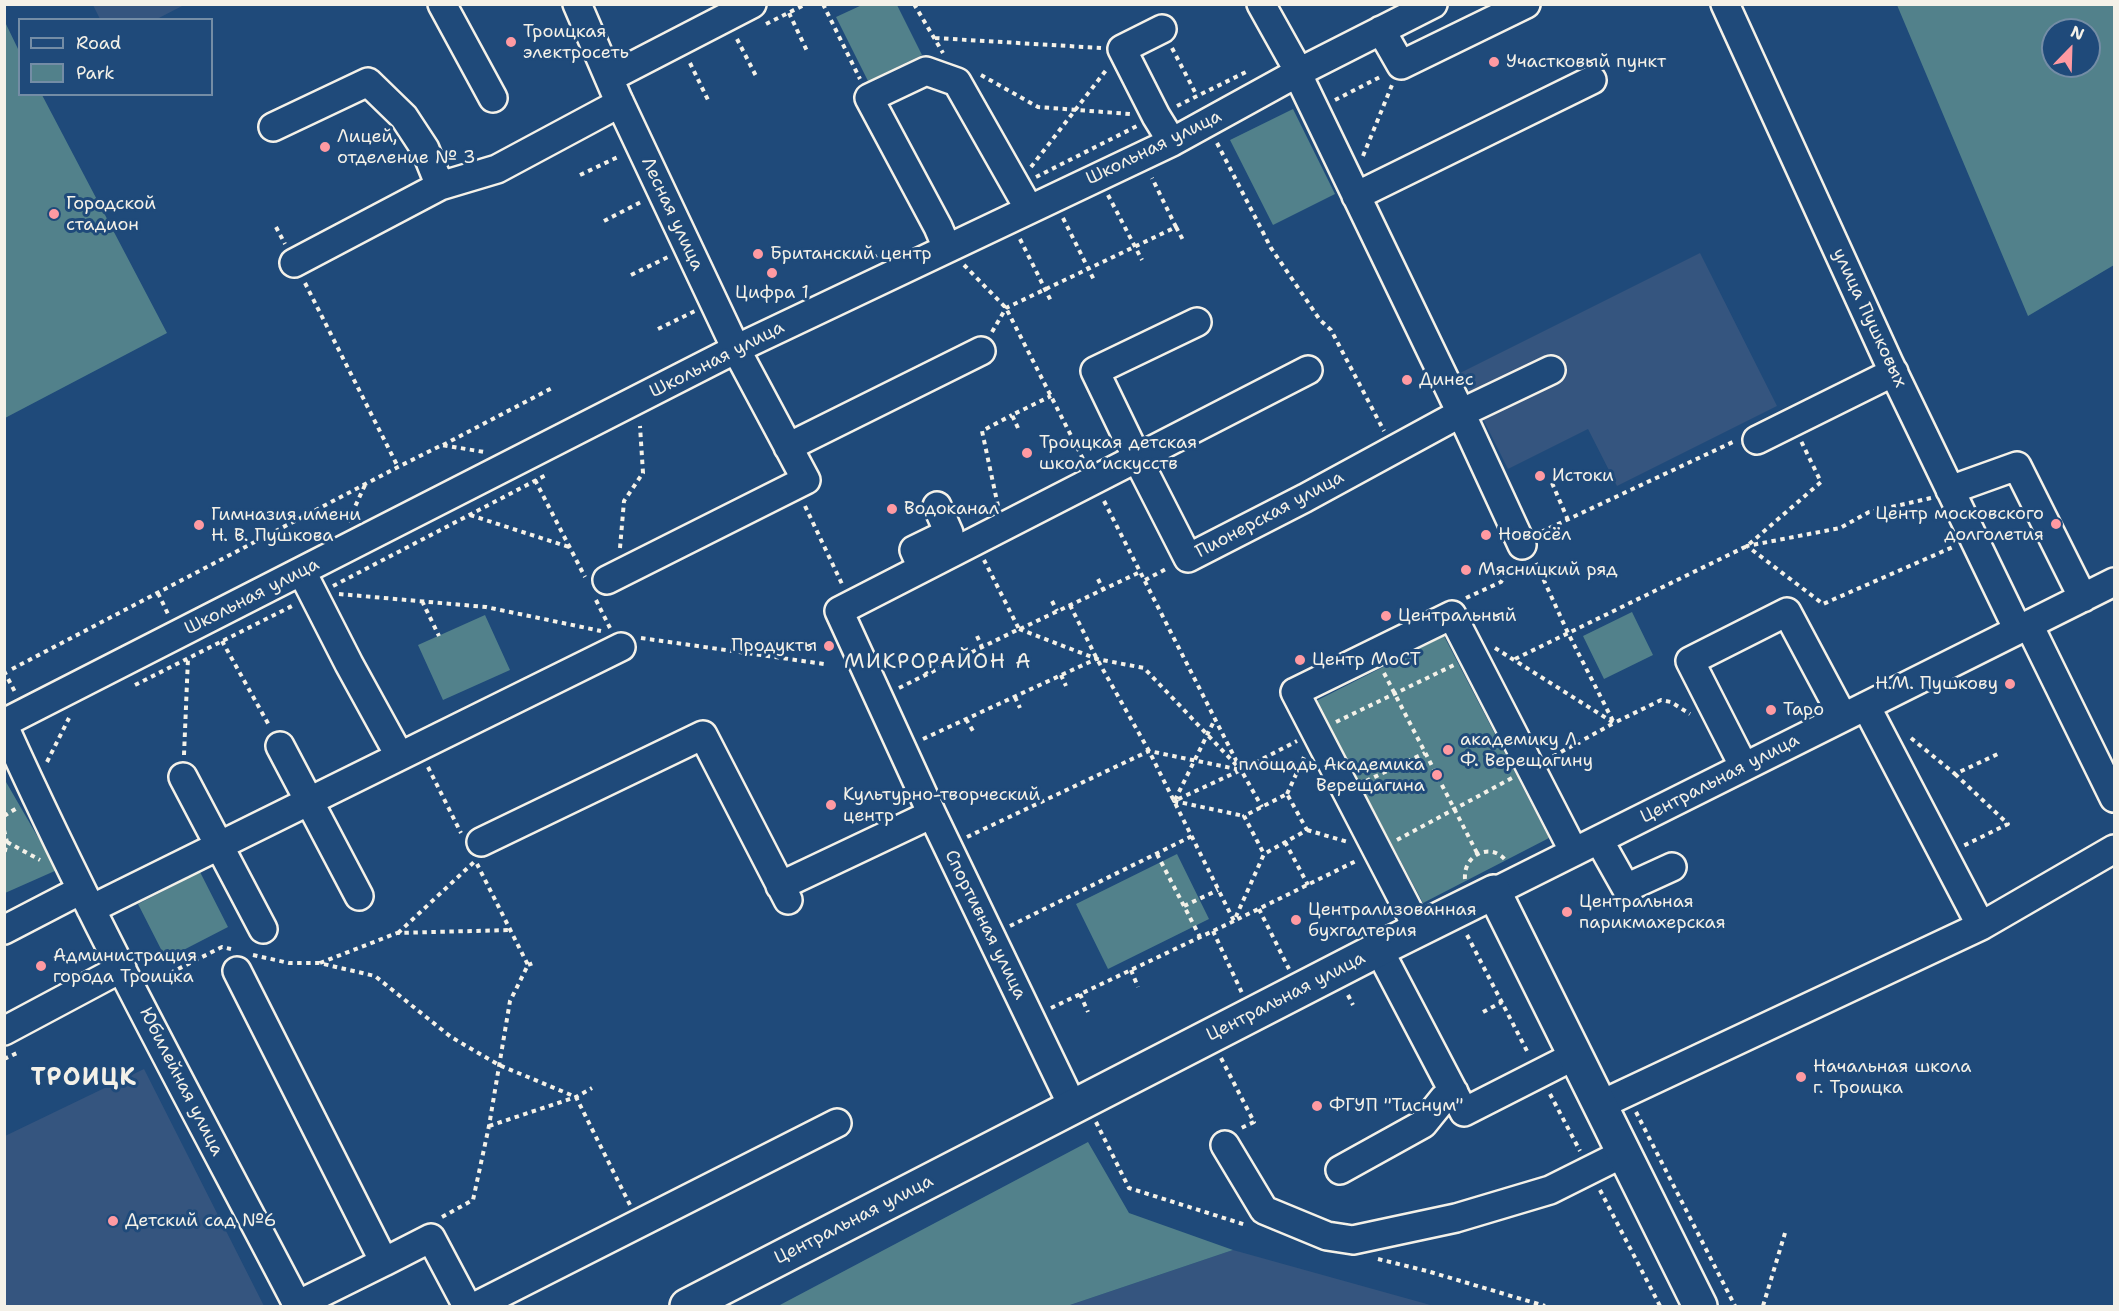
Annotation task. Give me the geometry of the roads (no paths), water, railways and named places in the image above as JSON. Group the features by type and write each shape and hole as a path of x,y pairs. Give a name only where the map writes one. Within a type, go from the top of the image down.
{"main road":[{"name":"Центральная улица","path":"687,1306 1418,929 1491,882"},
{"path":"1491,882 1700,1306"}],"street":[{"path":"442,4 493,98"},
{"name":"Лесная улица","path":"577,4 620,103 736,350 806,480 603,579"},
{"path":"1262,4 1299,72 1303,85 1360,195 1523,542"},
{"name":"Школьная улица","path":"4,725 302,572 530,469 736,350 947,248 1020,209 1172,142 1299,72 1433,4"},
{"path":"1382,30 1401,65 1526,4"},
{"name":"улица Пушковых","path":"1725,4 1894,372 1942,494 2023,628 2115,798"},
{"path":"609,78 755,17"},
{"path":"1162,29 1122,49 1172,142"},
{"path":"947,248 919,172 869,98 926,71 957,82 1020,209"},
{"path":"1360,195 1592,80"},
{"path":"273,127 368,82 404,117 425,149 440,186"},
{"path":"294,263 440,186 497,169 620,103"},
{"name":"Пионерская улица","path":"1197,322 1095,371 1137,458 1190,548 1305,498 1461,413 1551,370"},
{"path":"788,447 981,351"},
{"path":"937,506 949,533 914,550 922,568 1308,370"},
{"path":"1747,440 1792,423 1894,372"},
{"path":"1942,494 2017,466 2083,598"},
{"name":"Спортивная улица","path":"922,568 839,611 932,814 1073,1107"},
{"path":"302,572 408,751"},
{"name":"Центральная улица","path":"1491,882 1574,852 1599,840 2115,582"},
{"path":"1744,767 1690,661 1786,612 1854,712 1944,856 1981,926"},
{"path":"1418,929 1347,790 1322,729 1295,692 1452,615 1574,852"},
{"path":"4,930 219,846 627,642"},
{"name":"Юбилейная улица","path":"4,725 86,899 297,1306"},
{"path":"473,841 703,735 784,893 932,814"},
{"path":"280,746 359,896"},
{"path":"183,777 263,929"},
{"path":"1599,840 1626,888 1671,867"},
{"path":"1600,1105 1981,926 2115,849"},
{"path":"241,958 384,1262"},
{"path":"1387,965 1464,1112 1576,1055"},
{"path":"4,1031 128,980"},
{"path":"1341,1170 1423,1124 1444,1098 1454,1092"},
{"path":"476,1306 837,1123"},
{"path":"1225,1145 1264,1210 1327,1236 1353,1240 1456,1218 1550,1190 1624,1152"},
{"path":"297,1306 431,1238 467,1306"}],"place":[{"name":"Троицкая электросеть","path":"511,42"},
{"name":"Участковый пункт","path":"1494,62"},
{"name":"Лицей, отделение № 3","path":"325,147"},
{"name":"Городской стадион","path":"54,214"},
{"name":"Британский центр","path":"758,254"},
{"name":"Цифра 1","path":"772,273"},
{"name":"Динес","path":"1407,380"},
{"name":"Троицкая детская школа искусств","path":"1027,453"},
{"name":"Истоки","path":"1540,476"},
{"name":"Водоканал","path":"892,509"},
{"name":"Центр московского долголетия","path":"2056,524"},
{"name":"Гимназия имени Н. В. Пушкова","path":"199,525"},
{"name":"Новосёл","path":"1486,535"},
{"name":"Мясницкий ряд","path":"1466,570"},
{"name":"Центральный","path":"1386,616"},
{"name":"Продукты","path":"829,646"},
{"name":"Центр МоСТ","path":"1300,660"},
{"name":"Н.М. Пушкову","path":"2010,684"},
{"name":"Таро","path":"1771,710"},
{"name":"академику Л. Ф. Верещагину","path":"1448,750"},
{"name":"площадь Академика Верещагина","path":"1437,775"},
{"name":"Культурно-творческий центр","path":"831,805"},
{"name":"Центральная парикмахерская","path":"1567,912"},
{"name":"Централизованная бухгалтерия","path":"1296,920"},
{"name":"Администрация города Троицка","path":"41,966"},
{"name":"Начальная школа г. Троицка","path":"1801,1077"},
{"name":"ФГУП \"Тиснум\"","path":"1317,1106"},
{"name":"Детский сад №6","path":"113,1221"}],"district":[{"name":"МИКРОРАЙОН А","path":"938,663"},
{"name":"ТРОИЦК","path":"84,1079"}]}
